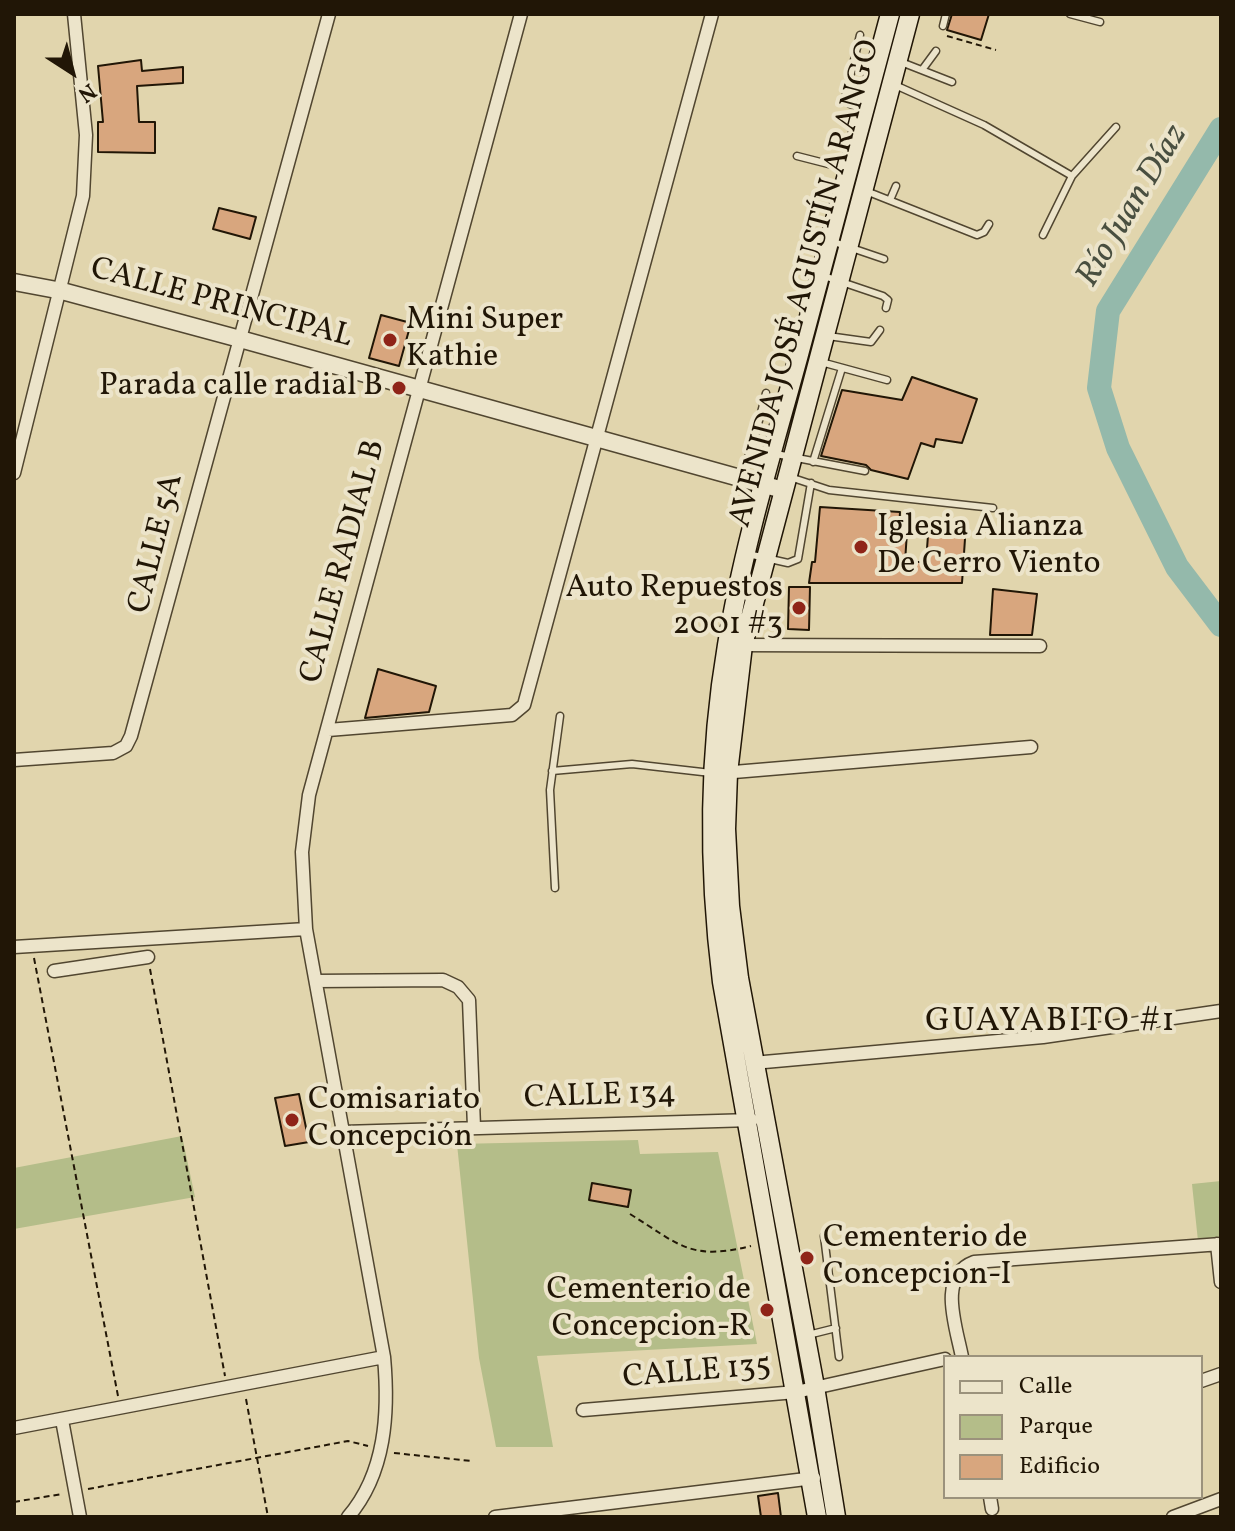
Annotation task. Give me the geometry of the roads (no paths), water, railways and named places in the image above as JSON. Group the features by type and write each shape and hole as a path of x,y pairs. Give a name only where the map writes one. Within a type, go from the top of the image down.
{"main road":[{"name":"AVENIDA JOSÉ AGUSTÍN ARANGO","path":"757,556 764,485 820,275 863,190 910,14"},
{"name":"AVENIDA JOSÉ AGUSTÍN ARANGO","path":"836,1517 805,1336 755,1120 713,906 710,832 722,773 735,644 757,556 787,474 839,281 838,244 849,170 886,15"},
{"name":"AVENIDA JOSÉ AGUSTÍN ARANGO","path":"722,773 730,906 753,1063 755,1120 768,1242 817,1517"}],"street":[{"path":"14,473 62,291 85,174 83,73 74,14"},
{"name":"CALLE 5A","path":"14,760 113,753 126,746 140,711 329,14"},
{"name":"CALLE RADIAL B","path":"348,1517 375,1468 388,1393 306,929 302,852 309,795 521,14"},
{"path":"328,730 519,712 539,653 712,14"},
{"name":"CALLE PRINCIPAL","path":"14,282 62,291 240,339 764,485 787,474"},
{"path":"735,644 1040,646"},
{"path":"722,773 1031,747"},
{"path":"14,947 306,929"},
{"path":"129,940 131,959"},
{"path":"54,971 148,957"},
{"path":"316,981 443,980 458,987 469,1000 474,1127"},
{"path":"753,1063 1043,1037 1221,1011"},
{"name":"CALLE 134","path":"343,1132 755,1120"},
{"path":"959,1355 953,1279 959,1267 974,1262 1219,1244 1221,1282"},
{"path":"14,1428 384,1357"},
{"name":"CALLE 135","path":"583,1410 796,1392 943,1359"},
{"path":"62,1420 80,1517"},
{"path":"495,1517 829,1477"},
{"path":"1173,1517 1221,1499"}],"lane":[{"path":"943,26 946,14"},
{"path":"1070,14 1100,22"},
{"path":"860,35 846,97 850,104 865,109"},
{"path":"922,70 936,51"},
{"path":"897,61 952,82"},
{"path":"891,84 920,93 984,125 1072,176"},
{"path":"1043,235 1072,176 1116,127"},
{"path":"797,156 849,170"},
{"path":"890,200 896,186"},
{"path":"863,190 977,235 984,232 989,224"},
{"path":"838,244 884,259"},
{"path":"820,275 883,296 888,300 886,308"},
{"path":"804,333 871,342 880,330"},
{"path":"798,356 887,380"},
{"path":"813,462 842,368"},
{"path":"739,478 766,393"},
{"path":"759,422 798,432"},
{"path":"772,453 787,474 829,490 993,508"},
{"path":"787,474 813,462 865,471"},
{"path":"757,556 788,563 800,556 811,483"},
{"path":"555,888 552,771 560,716"},
{"path":"552,771 632,764 722,773"},
{"path":"824,1236 839,1357"},
{"path":"787,1341 836,1328"}],"waterway":[{"name":"Río Juan Díaz","path":"1221,129 1108,311 1099,388 1118,448 1177,567 1221,625"}],"place":[{"name":"Mini Super Kathie","path":"390,340"},
{"name":"Parada calle radial B","path":"399,388"},
{"name":"Iglesia Alianza De Cerro Viento","path":"861,547"},
{"name":"Auto Repuestos 2001 #3","path":"799,608"},
{"name":"Comisariato Concepción","path":"292,1120"},
{"name":"Cementerio de Concepcion-I","path":"807,1258"},
{"name":"Cementerio de Concepcion-R","path":"767,1310"}],"district":[{"name":"GUAYABITO #1","path":"1051,1024"}]}
